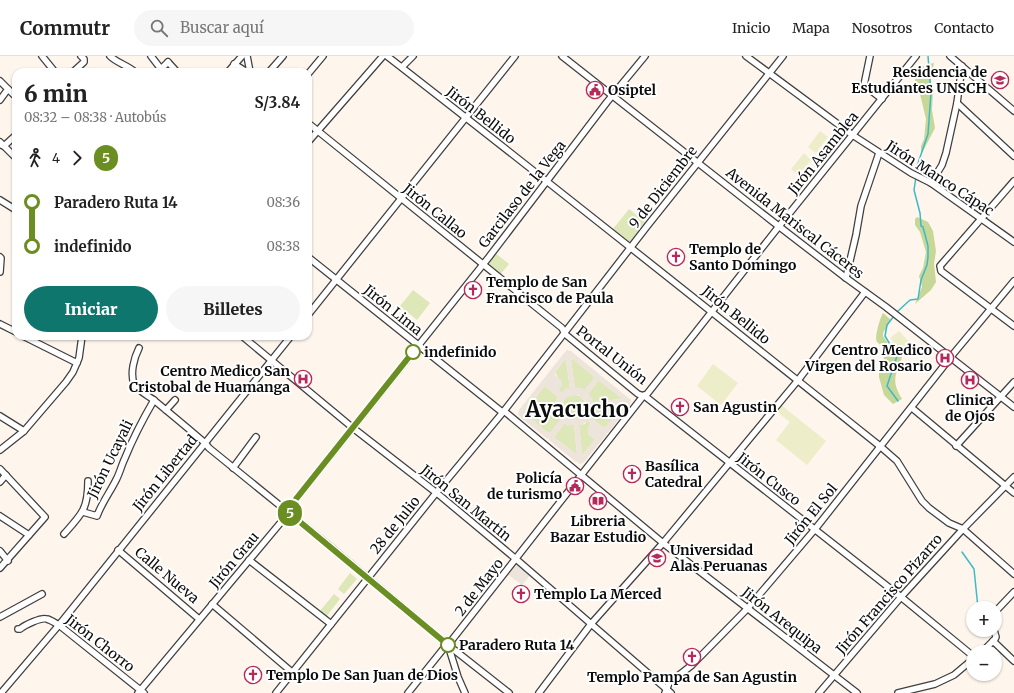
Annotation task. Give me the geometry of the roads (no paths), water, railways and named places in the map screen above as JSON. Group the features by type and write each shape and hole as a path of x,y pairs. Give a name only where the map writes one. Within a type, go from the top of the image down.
{"street":[{"path":"42,56 52,68"},
{"path":"110,56 116,61 130,68"},
{"path":"151,56 160,68"},
{"path":"231,68 242,56"},
{"path":"247,56 249,68"},
{"path":"272,68 283,56"},
{"path":"312,69 323,56"},
{"path":"312,138 383,56"},
{"name":"Jirón Bellido","path":"387,56 713,312 881,447 897,462 925,505 949,523 963,529 1014,574"},
{"path":"402,67 413,56"},
{"path":"312,310 515,56"},
{"name":"Avenida Mariscal Cáceres","path":"562,56 1014,407"},
{"name":"Garcilaso de la Vega","path":"418,346 483,265 645,56"},
{"name":"Jirón Manco Cápac","path":"746,56 879,153 930,183 1014,242"},
{"name":"9 de Diciembre","path":"503,411 565,334 566,330 630,248 783,56"},
{"path":"870,56 864,85 882,98"},
{"name":"Jirón Asamblea","path":"644,395 647,394 713,312 779,226 916,56"},
{"path":"950,56 1014,111"},
{"path":"76,68 82,59"},
{"path":"162,68 168,59 174,68"},
{"path":"234,64 240,68"},
{"path":"930,183 942,165 946,153 957,103 962,66"},
{"path":"0,81 12,93"},
{"path":"0,100 8,89"},
{"path":"957,103 1014,156"},
{"name":"Jirón Callao","path":"312,126 400,199 562,328 565,334"},
{"path":"12,137 1,144 12,154"},
{"path":"846,278 861,206 879,153"},
{"path":"1014,181 940,266 940,270 1014,326"},
{"path":"0,200 12,208"},
{"path":"0,257 0,272"},
{"name":"Jirón Lima","path":"312,260 418,346 503,411 581,474"},
{"name":"Jirón El Sol","path":"668,692 667,686 669,683 692,665 747,609 814,530 1014,281"},
{"path":"539,693 591,624 663,543 798,380 865,292"},
{"path":"0,324 12,330"},
{"name":"Portal Unión","path":"565,334 638,394 644,395"},
{"path":"31,340 77,363"},
{"path":"0,450 24,431 66,382 73,372 79,358 81,340"},
{"name":"Jirón San Martín","path":"247,340 516,559 668,692"},
{"name":"Jirón Libertad","path":"1,693 59,625 288,340"},
{"name":"Jirón Grau","path":"141,692 199,619 283,520 288,512 288,509 418,346"},
{"path":"139,348 133,368 133,381 138,389 154,400 233,468 448,645 509,693"},
{"path":"956,446 1014,382"},
{"name":"Jirón Cusco","path":"644,395 966,650"},
{"name":"2 de Mayo","path":"408,693 448,645 644,395"},
{"name":"Jirón Ucayali","path":"83,512 97,516 100,505 111,490 142,421 154,400"},
{"path":"166,410 175,400"},
{"path":"912,408 1014,493"},
{"name":"28 de Julio","path":"278,692 503,411"},
{"path":"0,416 24,431"},
{"path":"233,468 256,438"},
{"path":"0,469 45,517 8,561 0,568"},
{"name":"Jirón Arequipa","path":"581,474 663,543 857,693"},
{"path":"0,482 6,475"},
{"name":"Jirón Francisco Pizarro","path":"819,693 963,529 1014,477"},
{"path":"64,534 83,512 88,494 88,480"},
{"path":"0,516 30,535"},
{"name":"Calle Nueva","path":"118,550 199,619"},
{"path":"0,551 8,561"},
{"path":"249,560 331,624"},
{"path":"1002,605 1014,592"},
{"path":"0,617 42,594"},
{"path":"212,604 293,673"},
{"name":"Jirón Chorro","path":"18,629 45,619 59,625 141,692"},
{"path":"989,645 996,637"},
{"path":"993,641 1014,661"},
{"path":"448,645 458,677 465,693"},
{"path":"898,693 936,684 954,675 966,666"}],"waterway":[{"path":"916,173 928,134 931,93 928,56"},
{"path":"898,311 910,300 918,299 921,280 927,265 928,246 923,227 921,226 920,213 914,190 916,177"},
{"path":"894,316 887,325 885,336 897,356 887,386 898,401"},
{"path":"962,552 974,569 977,601"}],"place":[{"name":"Residencia de Estudiantes UNSCH","path":"1000,80"},
{"name":"Osiptel","path":"595,90"},
{"name":"Templo de Santo Domingo","path":"676,257"},
{"name":"Templo de San Francisco de Paula","path":"473,290"},
{"name":"indefinido","path":"413,352"},
{"name":"Centro Medico Virgen del Rosario","path":"945,358"},
{"name":"Centro Medico San Cristobal de Huamanga","path":"303,379"},
{"name":"Clinica de Ojos","path":"970,380"},
{"name":"San Agustin","path":"680,407"},
{"name":"Basílica Catedral","path":"632,474"},
{"name":"Policía de turismo","path":"575,486"},
{"name":"Libreria Bazar Estudio","path":"598,501"},
{"name":"Universidad Alas Peruanas","path":"657,558"},
{"name":"Templo La Merced","path":"521,594"},
{"name":"Paradero Ruta 14","path":"448,645"},
{"name":"Templo Pampa de San Agustin","path":"692,657"},
{"name":"Templo De San Juan de Dios","path":"253,675"}],"district":[{"name":"Ayacucho","path":"577,409"}]}
